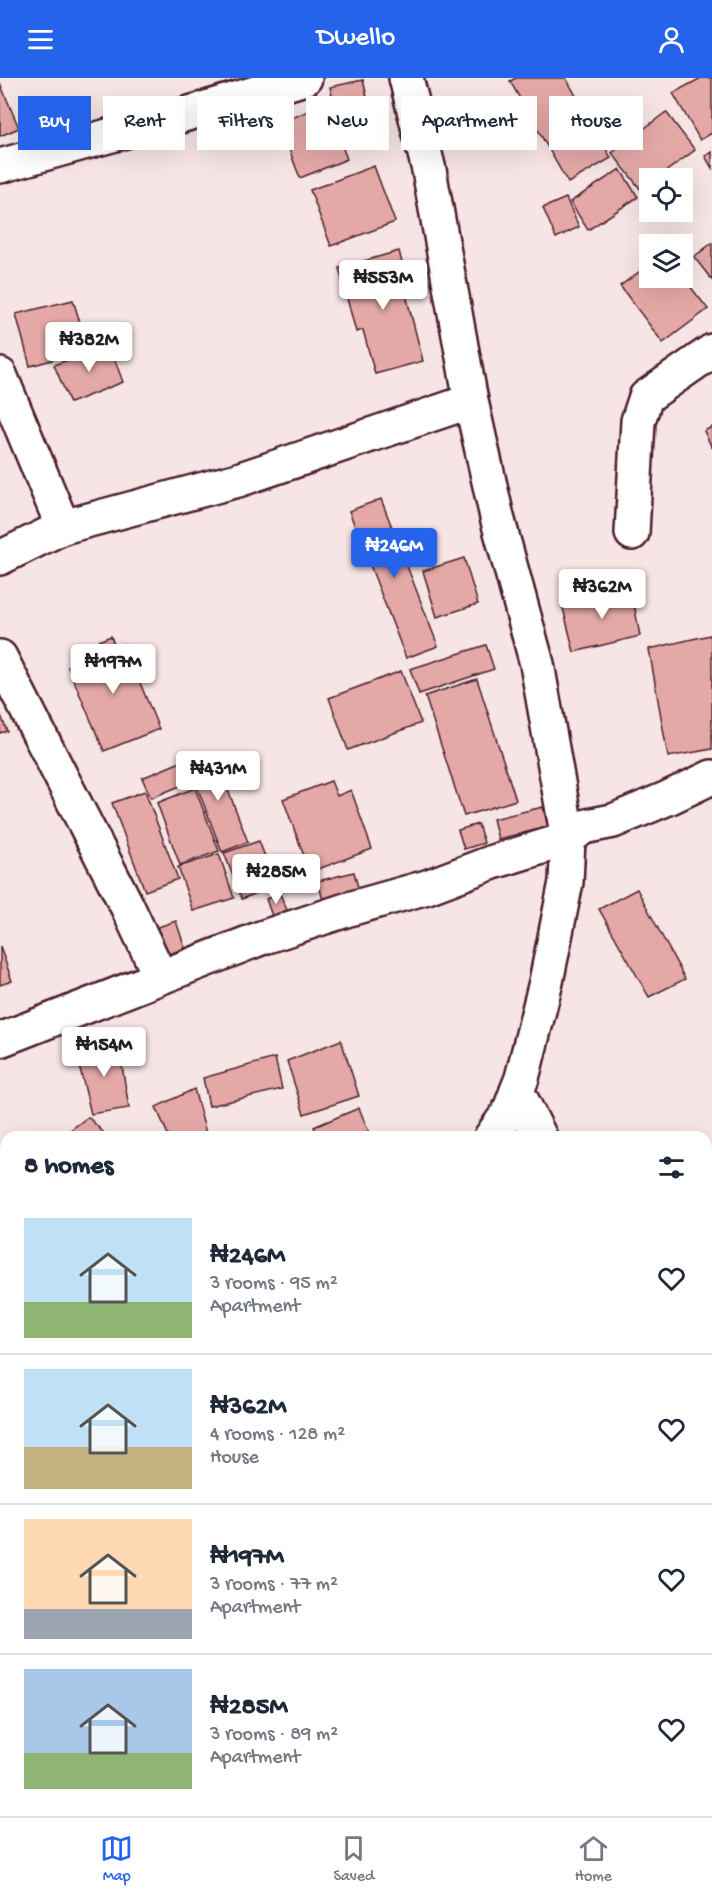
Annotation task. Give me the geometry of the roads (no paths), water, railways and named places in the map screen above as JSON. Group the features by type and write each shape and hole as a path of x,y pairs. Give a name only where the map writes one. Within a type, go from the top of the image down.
{"street":[{"path":"0,166 180,116 305,78"},
{"path":"406,78 429,170 471,401 498,517 537,664 568,839 566,882 546,982 522,1078 509,1112 495,1131"},
{"path":"632,533 638,421 646,397 712,351"},
{"path":"0,375 63,526"},
{"path":"0,558 63,526 238,480 471,401"},
{"path":"0,657 127,906 160,976"},
{"path":"0,1040 261,938 349,909 427,887 493,862 568,839 583,827 613,821 712,777"},
{"path":"516,1091 537,1131"}]}
